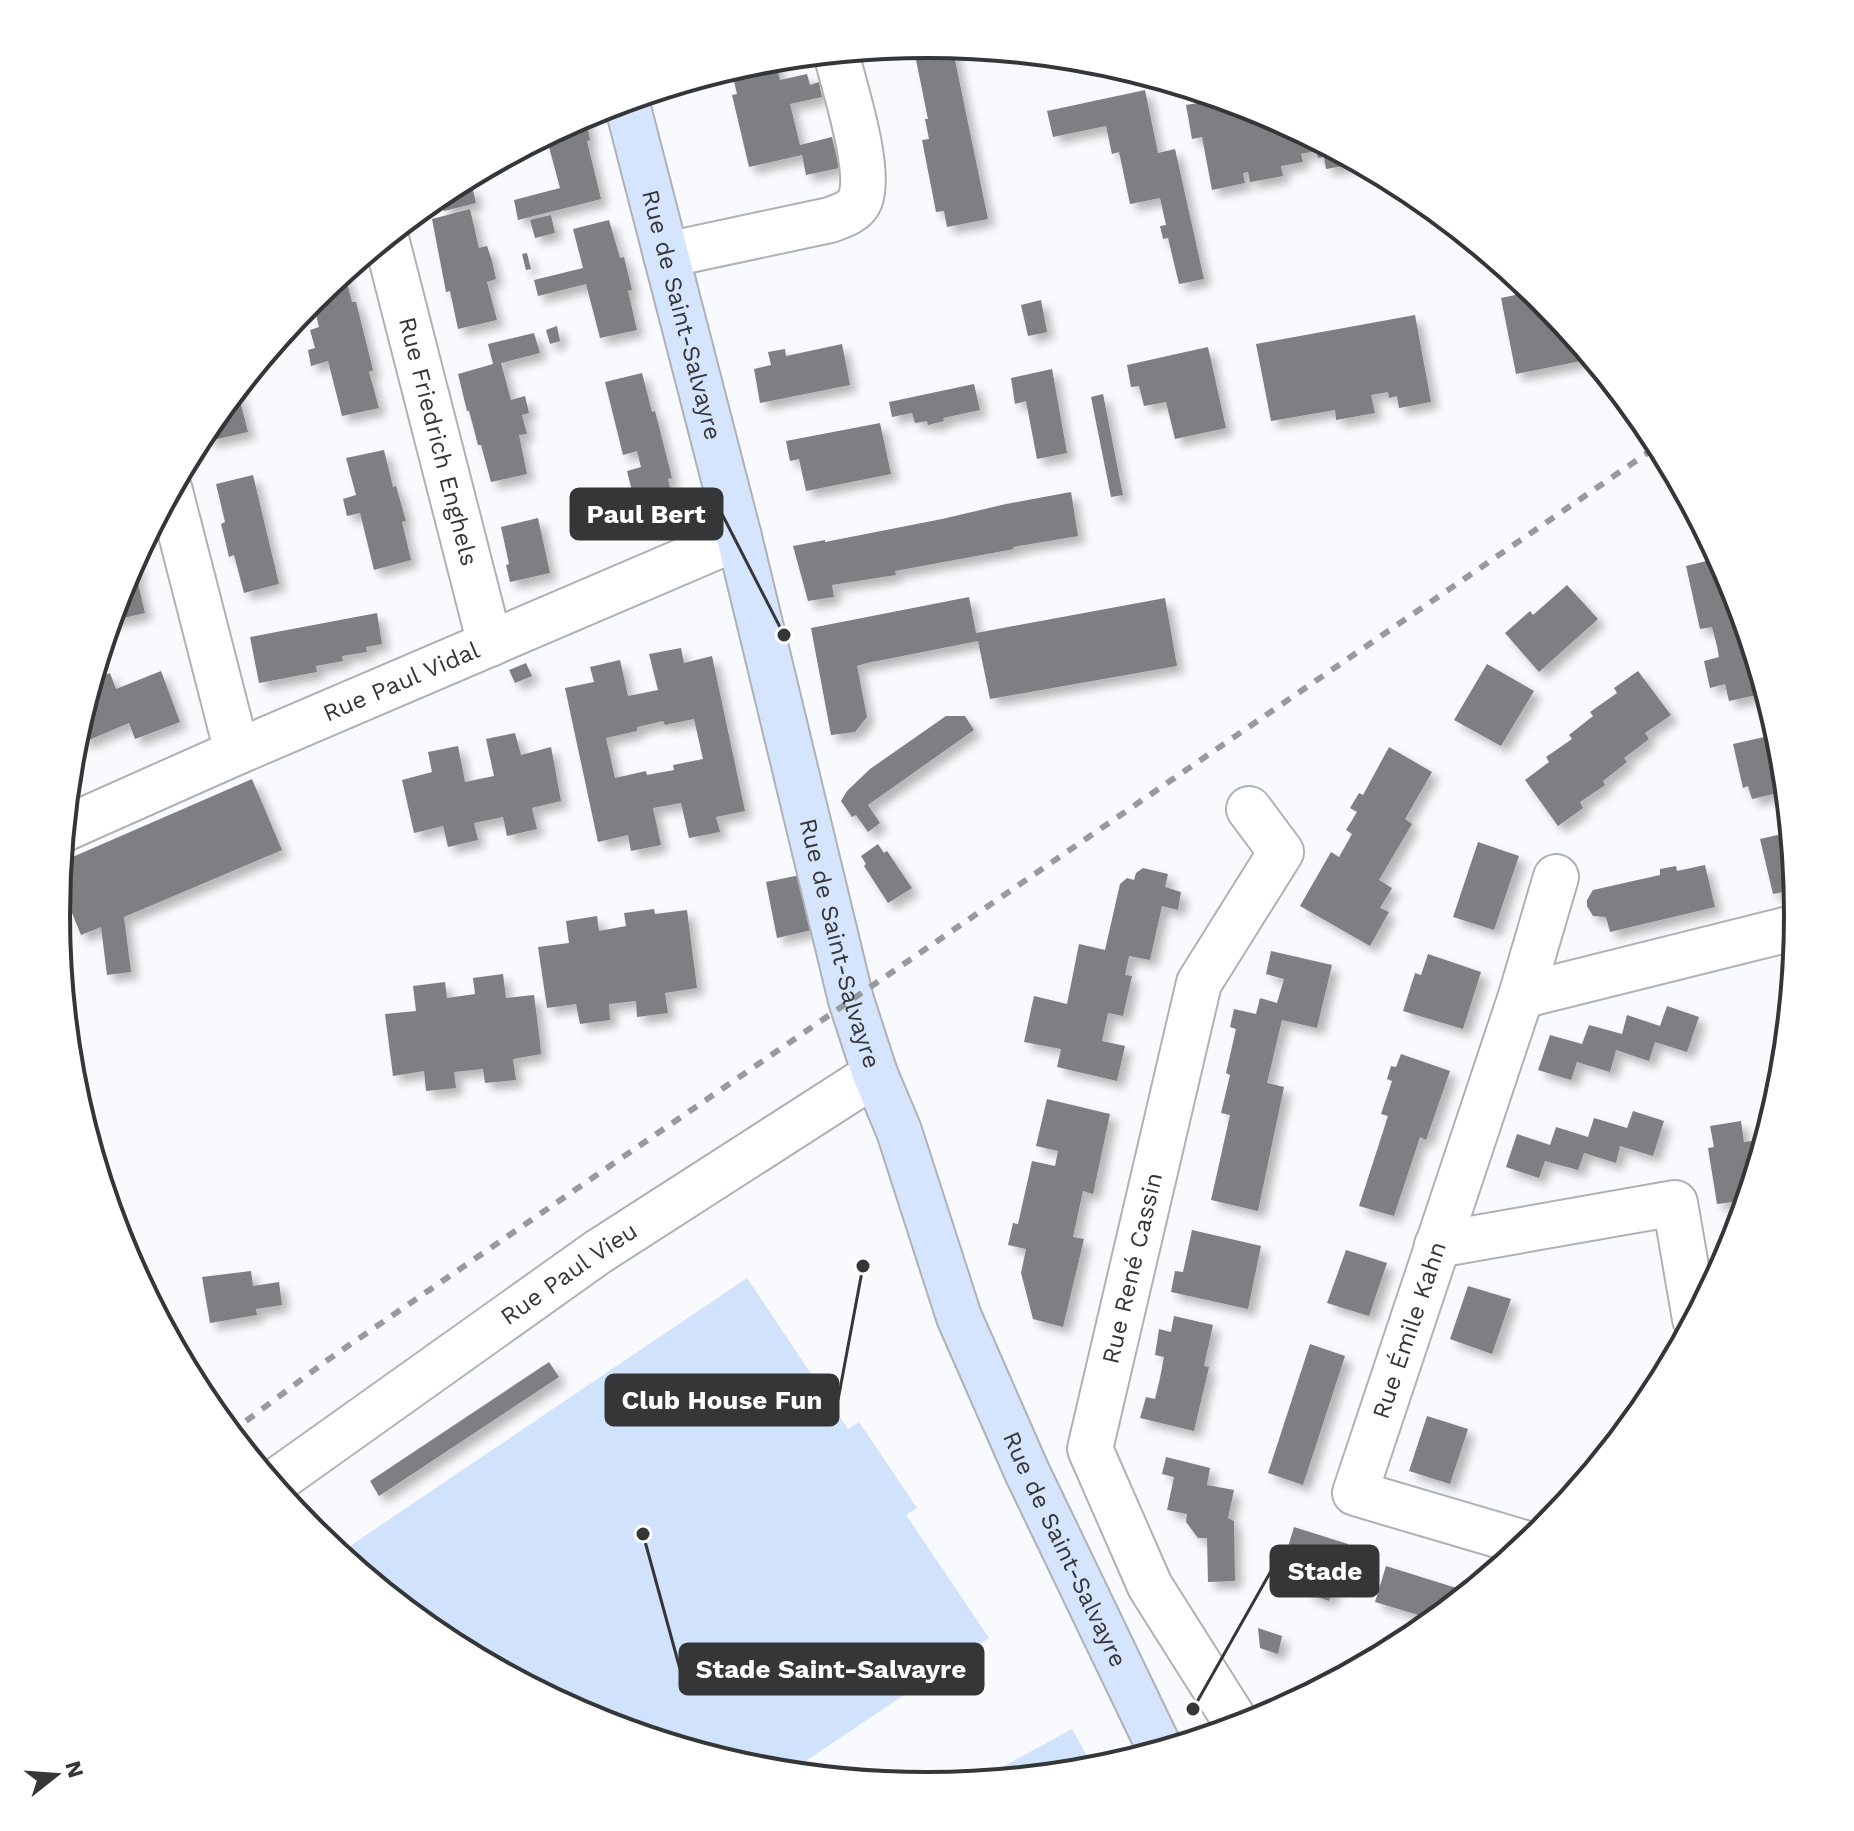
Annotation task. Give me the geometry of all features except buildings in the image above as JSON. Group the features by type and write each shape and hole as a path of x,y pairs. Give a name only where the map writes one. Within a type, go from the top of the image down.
{"street":[{"path":"666,255 830,220 847,214 860,200 864,166 838,63"},
{"name":"Rue de Saint-Salvayre","path":"629,112 739,537 851,1000 875,1074 899,1131 959,1317 1027,1472 1157,1742"},
{"name":"Rue Friedrich Enghels","path":"389,249 490,644"},
{"path":"174,506 237,752"},
{"name":"Rue Paul Vidal","path":"75,824 739,537"},
{"name":"Rue René Cassin","path":"1232,1716 1150,1586 1090,1449 1199,983 1281,852 1249,809"},
{"name":"Rue Émile Kahn","path":"1514,1540 1355,1493 1521,996 1556,877"},
{"path":"1521,996 1784,930"},
{"name":"Rue Paul Vieu","path":"280,1478 598,1252 875,1074"},
{"path":"1437,1245 1675,1203 1692,1302"}],"shaded area":[{"path":"747,1278 848,1429 859,1422 917,1508 906,1515 989,1638 802,1764 705,1744 599,1708 548,1685 451,1628 405,1596 348,1547"},
{"path":"1072,1729 1088,1758 1039,1766 998,1770"}],"railway":[{"path":"239,1426 329,1359 1648,452"}],"place":[{"name":"Paul Bert","path":"784,635"},
{"name":"Club House Fun","path":"863,1266"},
{"name":"Stade Saint-Salvayre","path":"643,1534"},
{"name":"Stade","path":"1193,1709"}]}
